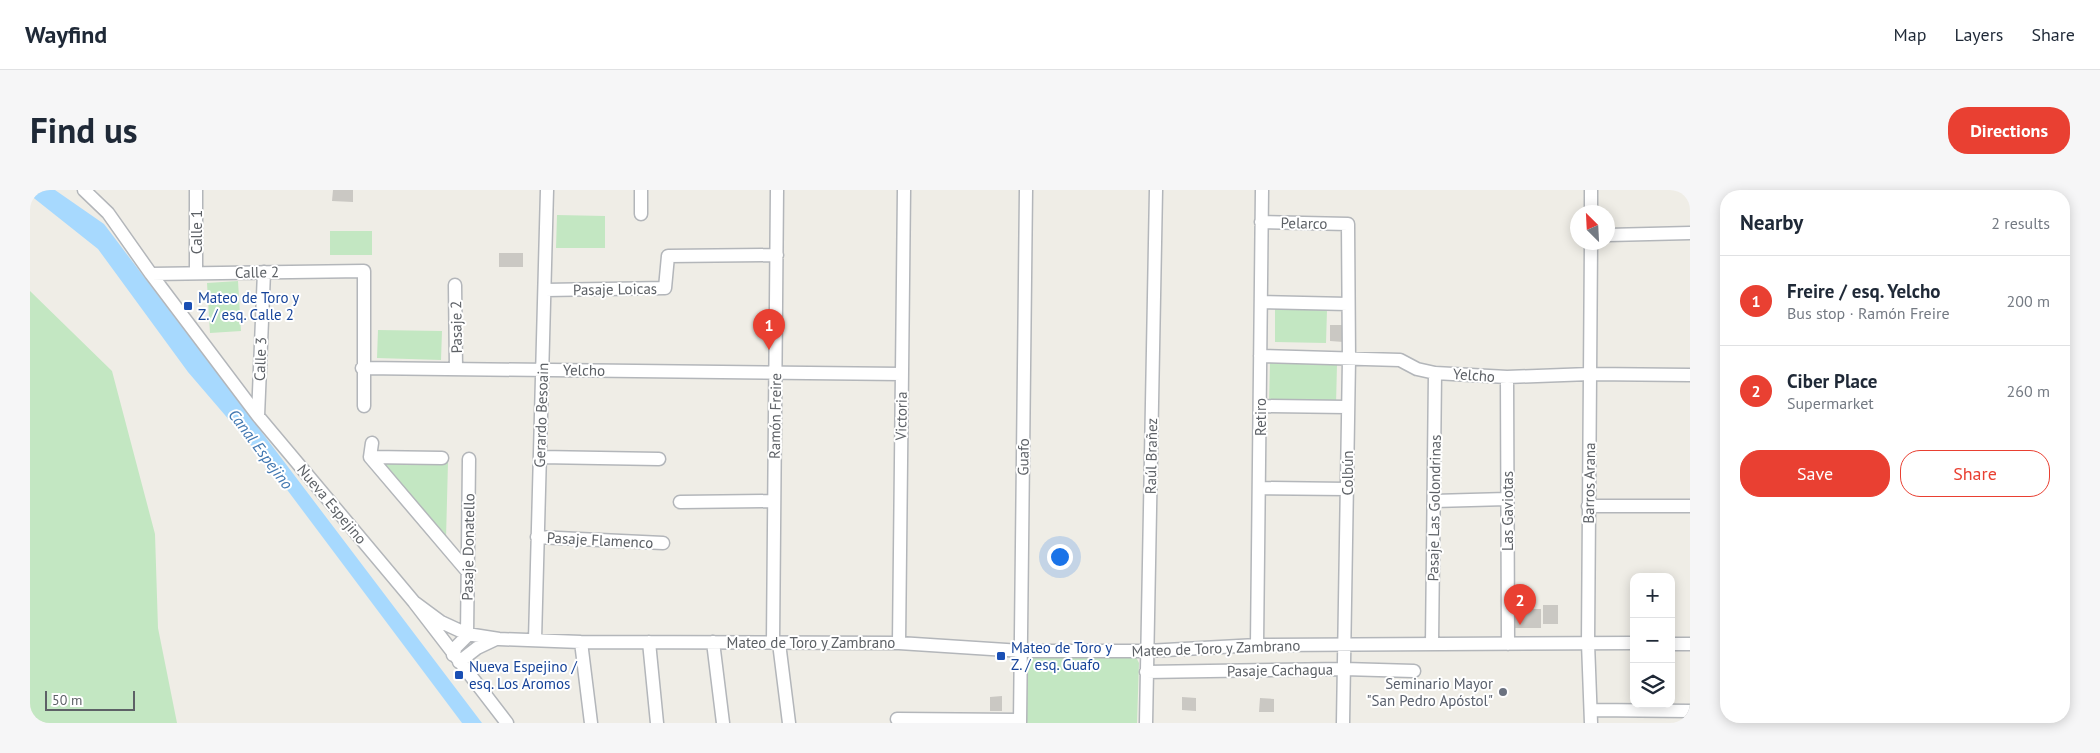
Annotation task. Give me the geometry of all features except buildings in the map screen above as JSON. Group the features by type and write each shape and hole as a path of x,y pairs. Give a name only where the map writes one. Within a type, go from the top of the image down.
{"street":[{"name":"Calle 1","path":"196,190 196,273"},
{"name":"Gerardo Besoain","path":"535,640 547,190"},
{"path":"641,190 641,214"},
{"name":"Ramón Freire","path":"777,190 774,501 776,642 788,723"},
{"name":"Victoria","path":"899,643 904,190"},
{"name":"Guafo","path":"1020,721 1026,190"},
{"name":"Raúl Brañez","path":"1146,723 1156,190"},
{"name":"Retiro","path":"1257,645 1262,190"},
{"path":"1591,190 1591,205"},
{"name":"Nueva Espejino","path":"87,191 108,213 151,274 258,416 414,602 507,723"},
{"name":"Pelarco","path":"1261,222 1348,224"},
{"name":"Colbún","path":"1343,723 1349,359 1348,224"},
{"path":"1615,235 1690,233"},
{"name":"Barros Arana","path":"1591,250 1588,643 1591,716"},
{"name":"Pasaje Loicas","path":"544,290 665,288 668,256 777,255"},
{"name":"Calle 2","path":"151,274 364,271 362,368"},
{"name":"Calle 3","path":"258,416 264,272"},
{"name":"Pasaje 2","path":"455,285 456,369"},
{"path":"1261,302 1348,304"},
{"name":"Yelcho","path":"1260,356 1400,360 1417,370 1435,373 1507,377 1590,374 1690,375"},
{"path":"362,368 364,406"},
{"name":"Yelcho","path":"362,368 902,374"},
{"name":"Pasaje Las Golondrinas","path":"1432,644 1435,373"},
{"name":"Las Gaviotas","path":"1507,377 1508,644"},
{"path":"1260,406 1347,407"},
{"path":"372,443 370,457 467,570"},
{"path":"370,457 442,458"},
{"path":"540,457 660,459"},
{"name":"Pasaje Donatello","path":"467,634 470,459"},
{"path":"1260,488 1347,489"},
{"path":"1434,501 1507,499"},
{"path":"680,502 774,501"},
{"path":"1588,506 1690,506"},
{"name":"Pasaje Flamenco","path":"537,537 662,543"},
{"name":"Mateo de Toro y Zambrano","path":"414,602 441,622 467,634 499,638 581,642 899,643 1021,651 1146,651 1257,645 1630,644"},
{"path":"456,658 456,647 466,638 467,634"},
{"name":"Mateo de Toro y Zambrano","path":"456,658 499,638"},
{"path":"581,642 591,723"},
{"path":"649,642 657,723"},
{"path":"713,642 723,723"},
{"path":"1675,644 1690,644"},
{"name":"Pasaje Cachagua","path":"1146,672 1344,669 1414,671"},
{"path":"1591,716 1690,711"},
{"path":"897,719 1020,721"}],"green space":[{"path":"557,215 605,216 605,248 556,248"},
{"path":"330,231 372,231 372,255 330,255"},
{"path":"238,281 241,331 210,333 207,283"},
{"path":"30,291 112,371 155,534 158,628 177,723 30,723"},
{"path":"1275,309 1327,310 1326,343 1275,342"},
{"path":"378,330 442,331 441,360 377,358"},
{"path":"1270,363 1337,364 1336,405 1269,404"},
{"path":"388,461 448,462 446,539 384,467"},
{"path":"1029,656 1136,657 1139,663 1137,723 1024,723 1026,658"}],"water":[{"name":"Canal Espejino","path":"30,190 55,190 104,224 482,723 462,723 273,471 188,372 98,249 30,195"}],"place":[{"name":"Mateo de Toro y Z. / esq. Calle 2","path":"188,306"},
{"name":"Freire / esq. Yelcho","path":"769,350"},
{"name":"Ciber Place","path":"1520,625"},
{"name":"Mateo de Toro y Z. / esq. Guafo","path":"1001,656"},
{"name":"Nueva Espejino / esq. Los Aromos","path":"459,675"},
{"name":"Seminario Mayor \"San Pedro Apóstol\"","path":"1503,692"}]}
